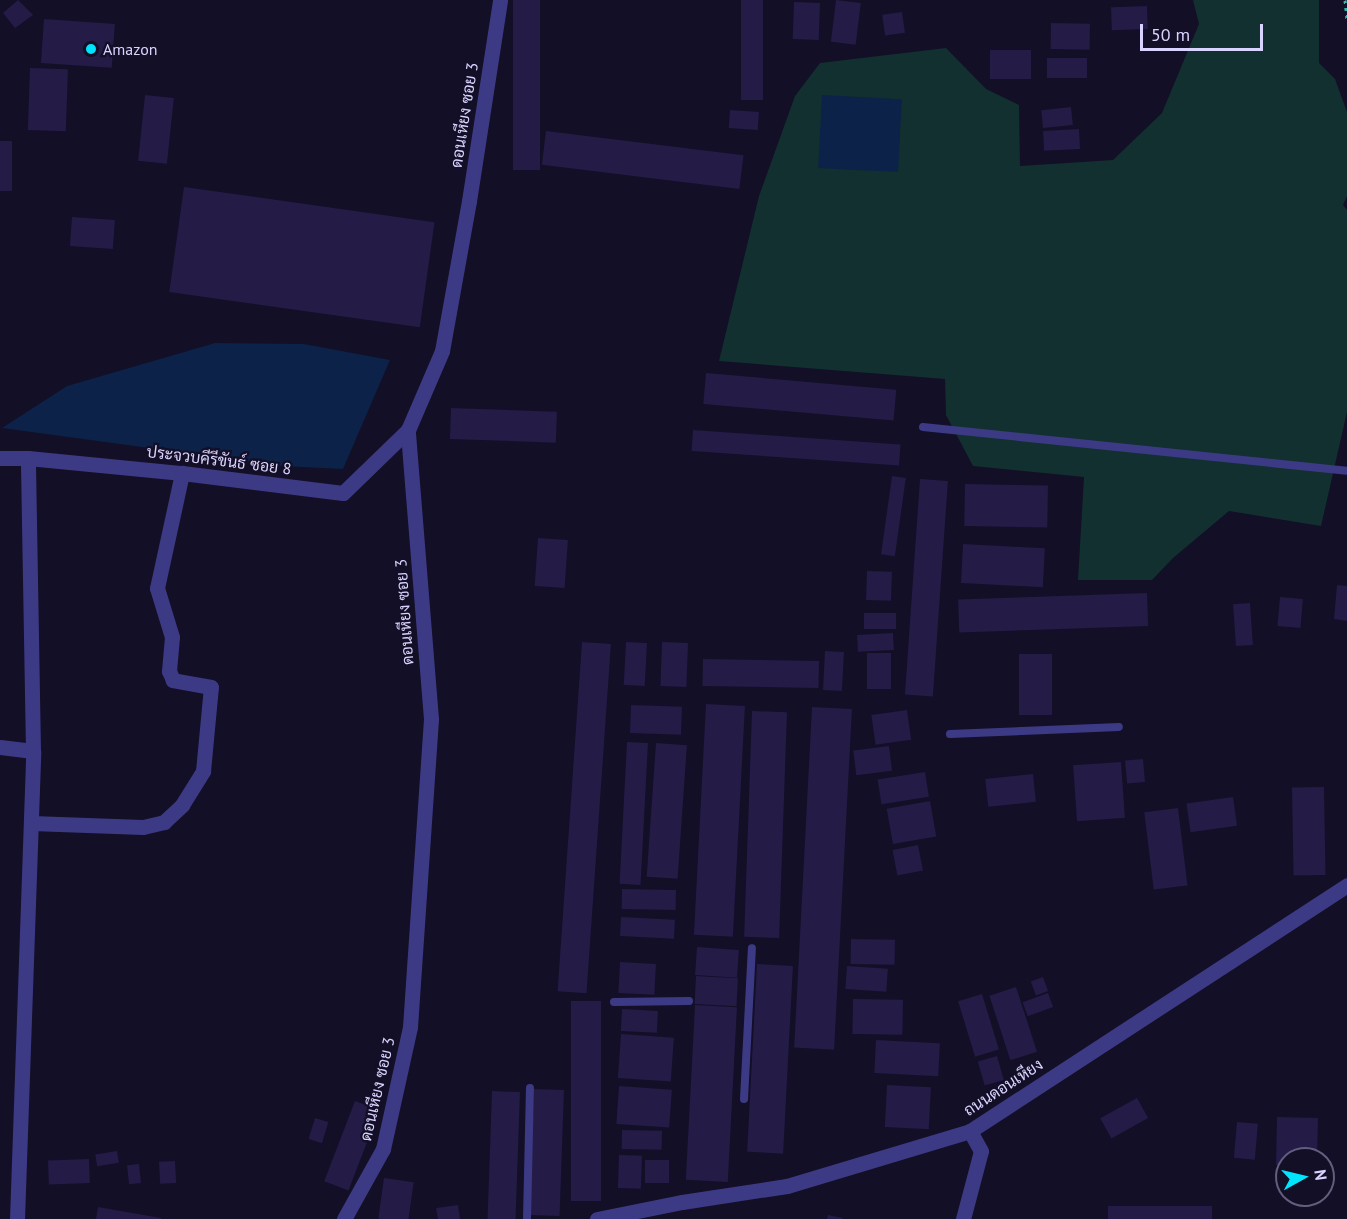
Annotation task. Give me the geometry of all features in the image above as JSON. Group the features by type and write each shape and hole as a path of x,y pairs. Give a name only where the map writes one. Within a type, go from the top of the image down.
{"street":[{"name":"ดอนเหียง ซอย 3","path":"344,1219 383,1149 410,1027 431,719 408,430 442,351 469,201 500,0"},
{"name":"ประจวบคีรีขันธ์ ซอย 8","path":"0,458 28,458 182,473 344,493 408,430"},
{"path":"17,1219 32,823 28,458"},
{"path":"32,823 143,827 164,822 182,805 203,771 211,687 173,680 170,671 172,637 157,588 182,473"},
{"path":"0,747 33,751"},
{"name":"ถนนดอนเหียง","path":"597,1219 682,1202 787,1186 970,1131 1347,885"},
{"path":"963,1219 981,1151 970,1131"}],"lane":[{"path":"923,427 1347,471"},
{"path":"950,734 1119,727"},
{"path":"744,1099 752,948"},
{"path":"614,1002 689,1001"},
{"path":"527,1219 530,1088"}],"path":[{"path":"1345,0 1347,20"}],"green space":[{"path":"1193,0 1319,0 1319,63 1335,79 1347,112 1347,196 1343,205 1347,210 1347,412 1321,526 1229,511 1173,558 1152,580 1078,580 1084,477 973,466 946,415 945,379 719,361 759,196 795,96 820,63 946,48 986,89 1019,105 1020,166 1113,160 1162,113 1199,24"}],"water":[{"path":"822,95 902,99 898,172 818,168"},
{"path":"215,343 304,344 390,360 343,469 282,466 2,428 67,386"}],"building":[{"path":"18,0 33,15 15,28 3,13"},
{"path":"513,0 540,0 540,170 513,170"},
{"path":"741,0 763,0 763,100 741,100"},
{"path":"836,0 861,3 856,45 831,42"},
{"path":"794,2 820,3 819,40 793,39"},
{"path":"1147,6 1148,29 1112,30 1111,7"},
{"path":"902,12 905,33 885,36 882,15"},
{"path":"44,19 115,24 112,68 41,63"},
{"path":"1051,23 1090,24 1090,50 1051,49"},
{"path":"990,50 1031,50 1031,79 990,79"},
{"path":"1047,58 1087,58 1087,78 1047,78"},
{"path":"30,68 68,69 66,131 28,130"},
{"path":"145,95 174,98 167,164 138,161"},
{"path":"1071,107 1073,125 1043,128 1041,110"},
{"path":"730,110 759,112 758,130 729,128"},
{"path":"1079,129 1080,149 1044,151 1043,131"},
{"path":"546,131 744,155 739,189 542,165"},
{"path":"0,141 12,141 12,191 0,191"},
{"path":"184,187 435,222 420,327 169,292"},
{"path":"72,217 115,220 113,249 70,246"},
{"path":"706,373 896,390 894,421 703,404"},
{"path":"451,408 557,412 556,443 450,439"},
{"path":"693,430 900,445 899,465 692,451"},
{"path":"892,476 906,478 895,556 881,554"},
{"path":"920,479 948,481 933,696 905,694"},
{"path":"965,484 1048,485 1047,527 964,526"},
{"path":"538,538 568,540 565,588 535,586"},
{"path":"963,544 1045,548 1043,587 961,583"},
{"path":"867,571 892,572 891,601 866,600"},
{"path":"1337,585 1347,586 1347,621 1334,619"},
{"path":"1147,593 1148,626 959,633 958,600"},
{"path":"1280,597 1303,599 1300,628 1277,626"},
{"path":"1250,603 1253,645 1236,646 1233,604"},
{"path":"864,613 896,613 896,629 864,629"},
{"path":"893,633 894,650 858,652 857,635"},
{"path":"582,642 611,644 587,993 558,991"},
{"path":"626,642 647,643 645,686 624,685"},
{"path":"662,642 688,643 686,687 660,686"},
{"path":"825,651 844,652 842,691 823,690"},
{"path":"867,653 891,653 891,689 867,689"},
{"path":"1019,654 1052,654 1052,715 1019,715"},
{"path":"703,659 819,661 819,688 703,686"},
{"path":"706,704 745,706 733,937 694,935"},
{"path":"631,705 682,707 681,735 630,733"},
{"path":"812,707 852,709 834,1050 794,1048"},
{"path":"907,710 911,740 876,745 871,715"},
{"path":"752,711 787,712 779,938 744,937"},
{"path":"627,742 648,743 641,885 620,884"},
{"path":"656,743 687,745 678,879 647,877"},
{"path":"889,746 892,771 856,775 853,750"},
{"path":"1143,759 1145,782 1127,783 1125,761"},
{"path":"1121,762 1125,818 1077,821 1073,765"},
{"path":"925,772 929,797 882,804 878,780"},
{"path":"1033,774 1036,802 988,807 985,779"},
{"path":"1324,787 1326,875 1294,876 1292,788"},
{"path":"1233,797 1237,826 1190,832 1186,804"},
{"path":"930,801 936,836 893,844 887,809"},
{"path":"1178,808 1188,885 1154,890 1144,812"},
{"path":"918,845 923,871 897,875 892,850"},
{"path":"622,889 676,890 676,910 622,909"},
{"path":"621,917 675,920 674,939 620,936"},
{"path":"851,939 895,940 895,965 851,964"},
{"path":"697,947 739,950 737,978 695,975"},
{"path":"620,962 656,964 654,995 618,993"},
{"path":"757,964 793,966 783,1154 747,1152"},
{"path":"847,966 888,969 886,992 845,989"},
{"path":"696,976 738,978 736,1006 695,1004"},
{"path":"1043,977 1048,991 1036,996 1031,981"},
{"path":"1016,987 1037,1052 1010,1060 989,996"},
{"path":"1048,993 1053,1007 1028,1016 1023,1002"},
{"path":"982,994 999,1049 975,1057 958,1001"},
{"path":"853,999 903,1000 902,1035 852,1034"},
{"path":"571,1001 601,1001 601,1201 571,1201"},
{"path":"695,1005 737,1007 728,1182 686,1180"},
{"path":"622,1009 658,1011 657,1033 621,1031"},
{"path":"621,1034 674,1038 671,1082 618,1078"},
{"path":"876,1040 940,1043 938,1076 874,1073"},
{"path":"997,1056 1004,1080 985,1086 978,1062"},
{"path":"887,1085 931,1087 929,1129 885,1127"},
{"path":"619,1086 672,1090 669,1128 616,1124"},
{"path":"534,1089 564,1090 560,1216 530,1215"},
{"path":"492,1091 520,1092 516,1219 488,1219"},
{"path":"1137,1098 1148,1118 1111,1138 1100,1118"},
{"path":"355,1101 379,1110 348,1191 324,1181"},
{"path":"1277,1117 1318,1118 1317,1147 1276,1147"},
{"path":"315,1118 328,1122 322,1143 309,1139"},
{"path":"1237,1122 1258,1124 1255,1160 1234,1158"},
{"path":"622,1130 662,1131 662,1150 622,1149"},
{"path":"117,1151 119,1163 97,1166 95,1154"},
{"path":"619,1155 642,1156 641,1189 618,1188"},
{"path":"89,1159 90,1183 49,1184 48,1160"},
{"path":"645,1160 669,1160 669,1183 645,1183"},
{"path":"175,1161 176,1183 160,1184 159,1162"},
{"path":"139,1164 141,1183 129,1184 127,1165"},
{"path":"384,1178 414,1182 409,1219 378,1219"},
{"path":"458,1205 460,1219 438,1219 436,1208"},
{"path":"1108,1206 1212,1206 1212,1219 1108,1219"},
{"path":"98,1207 161,1218 161,1219 96,1219"},
{"path":"828,1215 843,1218 827,1219"}],"place":[{"name":"Amazon","path":"91,49"}]}
